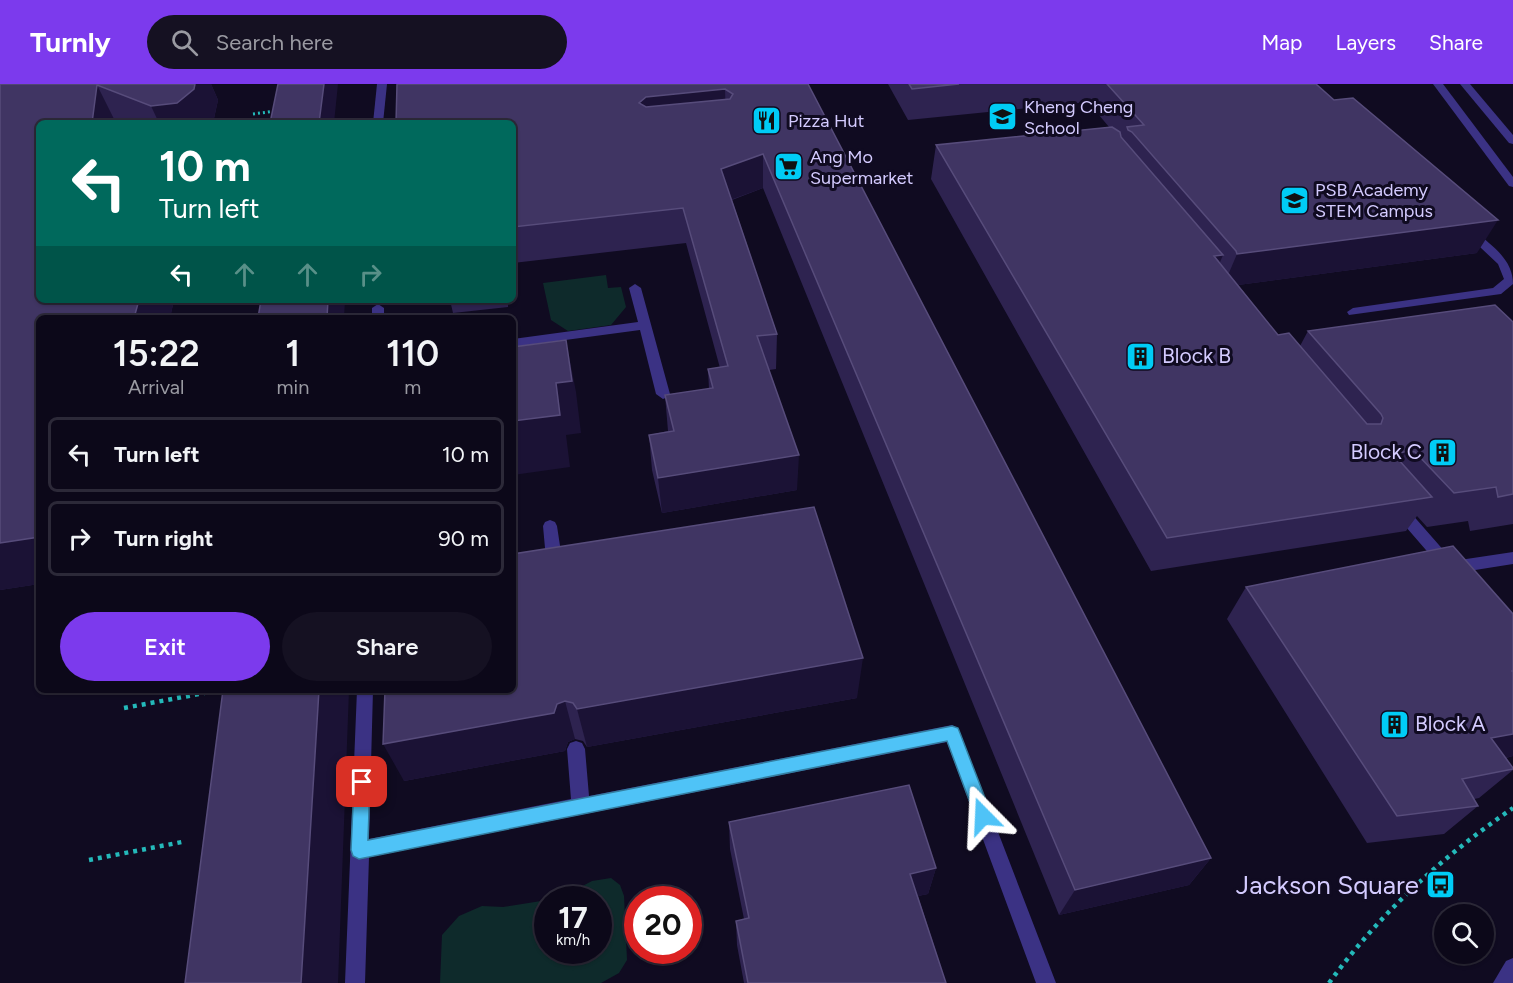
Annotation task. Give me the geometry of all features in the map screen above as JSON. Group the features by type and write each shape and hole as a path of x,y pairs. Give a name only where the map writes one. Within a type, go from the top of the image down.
{"street":[{"path":"378,120 382,84"},
{"path":"1438,84 1513,184"},
{"path":"1465,84 1513,141"},
{"path":"1353,312 1497,291 1510,280 1503,263 1457,220"},
{"path":"635,288 663,394"},
{"path":"516,343 645,325"},
{"path":"1392,500 1466,586"},
{"path":"516,577 542,573 550,569 554,559 550,526"},
{"path":"1450,568 1513,558"},
{"path":"355,983 365,693"},
{"path":"359,850 952,733 1046,983"},
{"path":"576,749 581,807"},
{"path":"1503,983 1513,968"}],"path":[{"path":"253,114 280,111"},
{"path":"124,708 204,693"},
{"path":"1329,983 1345,960 1414,884 1513,807"},
{"path":"89,860 182,842"}],"green space":[{"path":"606,275 608,288 621,287 626,307 611,325 568,331 551,320 543,283"},
{"path":"611,878 620,885 624,896 625,964 619,973 601,983 440,983 442,935 459,916 482,906 503,907 534,902 534,964 612,964 612,886 583,886 592,881"}],"building":[{"path":"0,84 195,84 194,89 177,103 151,106 97,85 92,120 36,120 36,303 138,303 135,315 36,315 36,537 0,543"},
{"path":"278,84 324,84 319,120 271,120"},
{"path":"397,84 808,84 1211,858 1075,890 763,154 721,169 777,334 757,336 799,455 658,478 649,435 674,431 665,395 713,388 708,369 728,366 683,208 516,227 516,120 396,120","holes":["725,89 733,94 730,99 646,107 639,103 646,97"]},
{"path":"909,84 959,84 912,89"},
{"path":"1107,84 1316,84 1334,100 1353,98 1498,220 1237,254 1128,130 1127,127 1144,125"},
{"path":"1112,127 1120,132 1121,137 1223,255 1214,256 1278,335 1289,333 1367,424 1381,424 1383,418 1381,414 1308,331 1495,305 1513,322 1513,494 1498,497 1496,487 1454,493 1415,452 1407,451 1400,453 1398,459 1432,497 1167,538 936,145"},
{"path":"260,303 328,303 327,315 258,315"},
{"path":"566,340 572,381 556,383 560,415 516,421 516,347"},
{"path":"814,507 863,658 577,709 573,703 565,701 557,704 554,713 383,744 385,693 516,693 516,554"},
{"name":"Block A","path":"1453,546 1513,614 1513,734 1491,738 1513,769 1462,779 1478,806 1397,816 1246,587"},
{"path":"223,693 319,693 301,983 185,983"},
{"path":"909,785 936,868 910,874 946,983 748,983 736,921 749,918 729,822"}],"place":[{"name":"Kheng Cheng School","path":"1003,117"},
{"name":"Pizza Hut","path":"767,121"},
{"name":"Ang Mo Supermarket","path":"789,167"},
{"name":"PSB Academy STEM Campus","path":"1294,200"},
{"name":"Block B","path":"1141,356"},
{"name":"Block C","path":"1443,452"},
{"name":"Block A","path":"1394,724"},
{"name":"Jackson Square","path":"1440,885"}],"route":[{"path":"362,782 359,850 952,733 983,816"}]}
